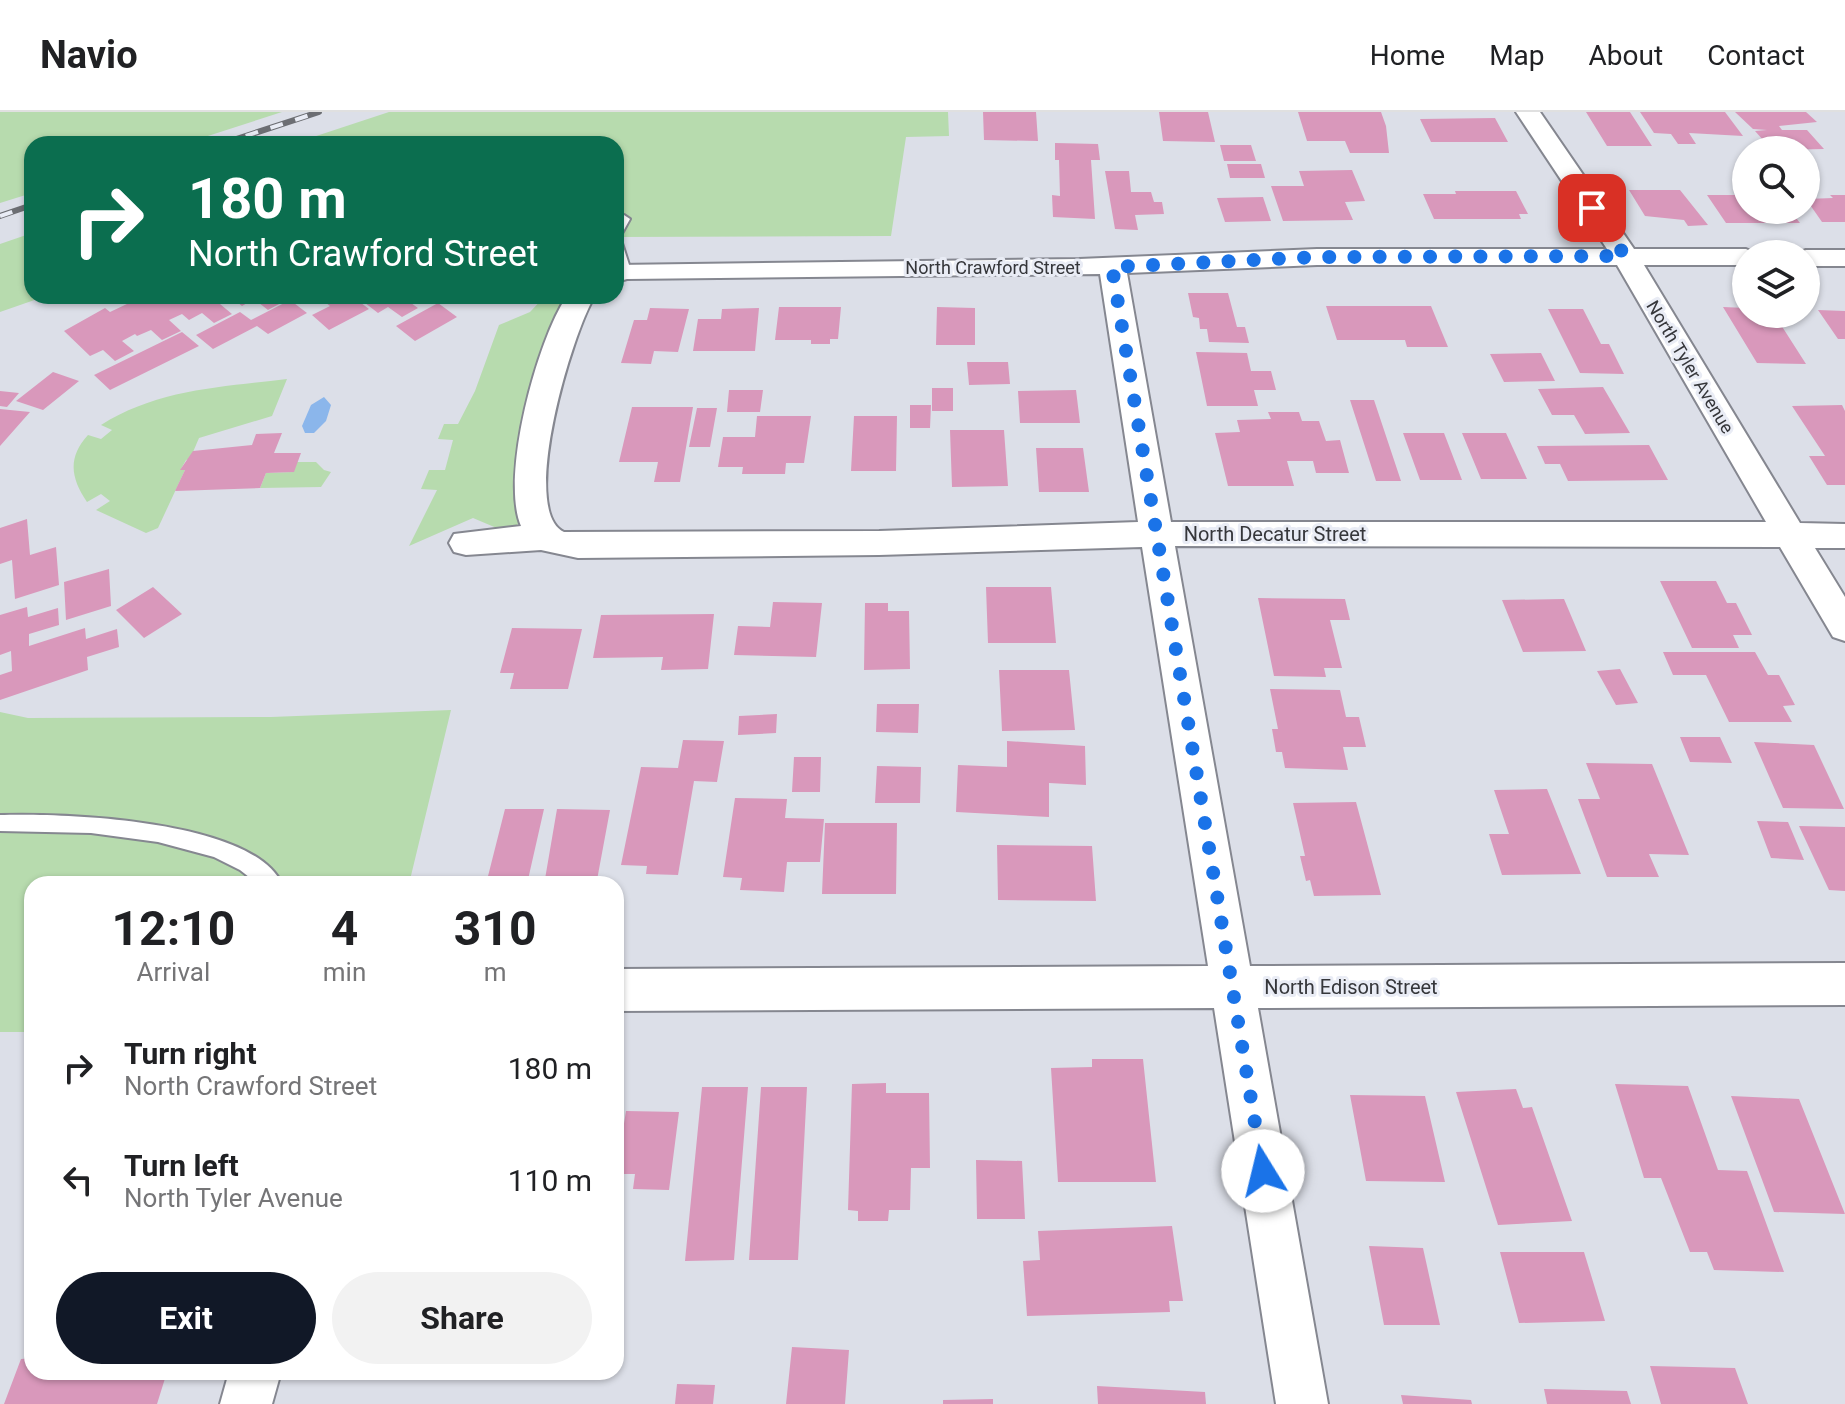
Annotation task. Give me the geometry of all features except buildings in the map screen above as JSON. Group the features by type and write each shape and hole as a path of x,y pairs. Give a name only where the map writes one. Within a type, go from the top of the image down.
{"street":[{"name":"North Tyler Avenue","path":"1528,112 1625,256 1845,627"},
{"name":"North Crawford Street","path":"624,272 1112,267 1317,257 1732,257"},
{"path":"1820,258 1845,258"},
{"path":"1112,267 1302,1404"},
{"path":"544,537 537,528 530,498 534,463 550,370 565,319 575,304"},
{"name":"North Decatur Street","path":"466,543 544,537 559,544 578,546 879,543 1156,534 1693,532 1845,536"},
{"name":"North Edison Street","path":"624,990 1845,984"},
{"path":"246,1404 253,1380"}],"lane":[{"path":"0,823 40,821 118,828 197,842 245,861 263,876"}],"green space":[{"path":"0,112 282,112 208,136 24,136 24,196 0,203"},
{"path":"389,112 948,112 949,136 906,137 891,236 624,237 624,136 316,136"},
{"path":"24,236 24,304 0,312 0,244"},
{"path":"538,304 570,304 520,521 516,527 499,529 473,518 409,546 437,490 421,489 429,470 445,470 453,440 438,439 444,424 458,424 475,391 499,325 530,312"},
{"path":"287,379 272,416 199,438 190,459 181,469 185,470 158,528 146,533 96,510 110,501 101,494 87,502 81,493 75,476 74,459 88,435 101,439 112,430 101,425 123,413 168,397"},
{"path":"297,462 316,462 331,472 321,487 260,488 266,473 293,472"},
{"path":"451,710 411,876 24,876 24,1032 0,1032 0,712 28,718 271,717"}],"water":[{"path":"324,397 331,405 326,421 314,433 305,433 302,426 311,405"}],"railway":[{"path":"246,136 319,112"},
{"path":"0,216 24,208"}],"route":[{"path":"1263,1171 1112,267 1317,257 1625,256 1592,208"}]}
